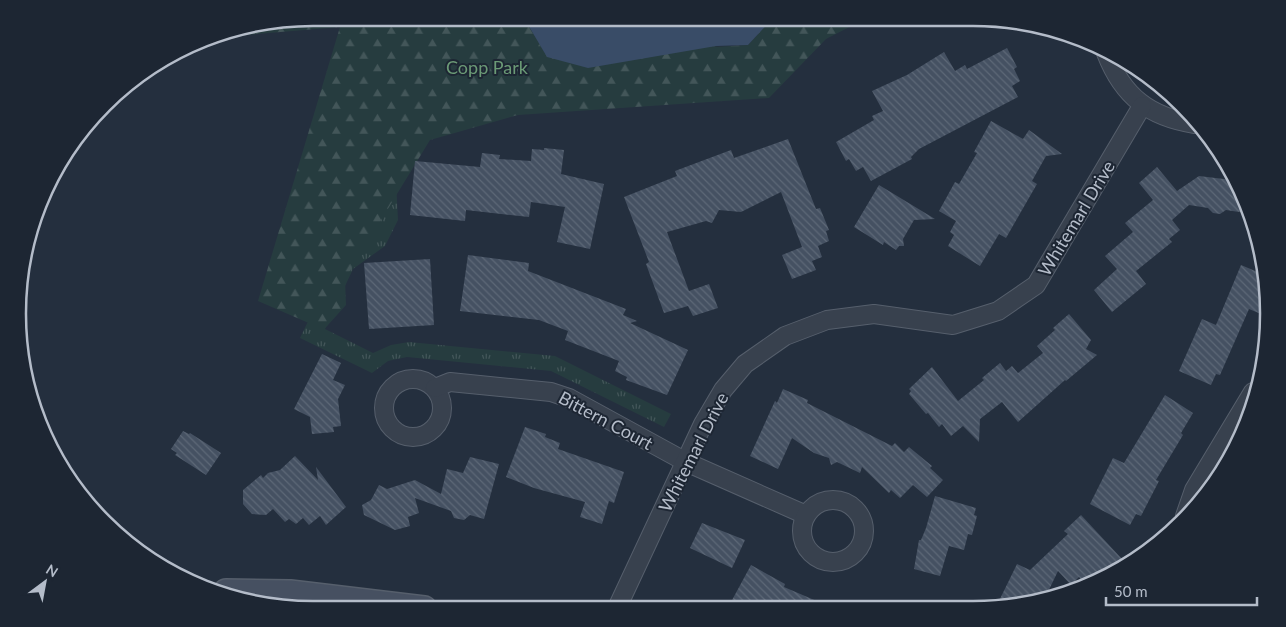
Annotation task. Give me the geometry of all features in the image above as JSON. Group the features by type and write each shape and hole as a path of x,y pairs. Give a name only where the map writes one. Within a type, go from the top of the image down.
{"main road":[{"path":"245,592 290,593 357,601"}],"street":[{"path":"1110,61 1119,80 1142,106 1164,116 1186,122"},
{"name":"Whitemarl Drive","path":"620,601 703,424 723,390 745,364 785,336 827,320 874,314 952,325 998,311 1036,285 1142,106"},
{"name":"Bittern Court","path":"435,388 450,382 551,392 569,398 686,462 806,515"},
{"path":"1191,500 1194,490 1245,405"}],"green space":[{"path":"314,26 529,26 547,57 748,45 766,26 851,26 826,39 769,98 518,115 430,140 345,279 346,305 319,335 311,324 258,301 340,27 242,35 276,29"},
{"name":"Copp Park","path":"451,26 779,26 778,28 430,131 396,181 398,220 385,246 353,269 325,329 373,353 391,345 409,342 555,356 671,414 664,427 551,371 407,357 388,361 372,373 300,338"}],"water":[{"path":"529,26 766,26 748,45 716,46 588,68 547,57"}],"building":[{"path":"1007,48 1017,67 1014,69 1020,81 1012,86 1018,97 919,149 911,157 912,159 871,181 863,167 856,171 849,159 846,161 836,142 874,120 872,116 883,111 872,91 907,75 944,52 955,71 965,65 967,69"},
{"path":"991,121 1023,139 1029,130 1062,154 1046,156 1032,181 1037,184 1006,238 999,234 980,266 948,246 954,235 950,232 956,221 939,211 955,182 959,184 977,153 974,152"},
{"path":"788,139 816,209 820,208 829,230 826,231 829,241 818,246 822,257 812,261 816,270 792,279 782,255 802,247 781,192 741,212 719,210 712,223 706,221 667,232 689,291 709,284 718,308 693,316 688,306 664,313 646,264 649,262 624,197 677,176 675,171 731,150 734,158"},
{"path":"544,148 564,150 561,174 604,184 590,249 557,242 565,207 531,202 529,217 466,210 465,221 410,215 415,161 480,167 482,153 500,155 499,159 531,161 532,149 544,150"},
{"path":"1157,167 1177,191 1199,176 1226,179 1241,211 1226,210 1220,214 1213,213 1208,208 1189,205 1172,220 1180,230 1169,239 1172,242 1136,271 1146,284 1112,312 1094,290 1117,269 1105,256 1133,232 1125,223 1153,200 1139,183"},
{"path":"879,185 935,219 914,220 903,239 904,246 899,246 896,250 884,242 883,245 854,227"},
{"path":"468,255 529,263 528,271 626,309 623,315 637,321 630,323 688,350 667,395 626,380 627,377 615,371 619,361 565,340 568,331 539,320 460,311"},
{"path":"430,259 434,325 369,329 364,263"},
{"path":"1241,265 1256,271 1260,314 1249,309 1220,375 1216,374 1211,385 1179,371 1202,319 1216,325"},
{"path":"1069,314 1091,340 1086,349 1097,355 1065,380 1018,422 1002,402 980,419 979,442 963,426 951,436 942,424 939,427 928,413 926,414 909,394 911,391 909,389 932,367 958,401 984,380 982,378 1000,363 1006,371 1012,366 1018,373 1043,353 1037,346"},
{"path":"322,354 341,363 333,380 345,385 338,399 341,426 333,427 334,432 312,434 310,417 294,409"},
{"path":"783,389 808,400 807,403 892,446 895,443 904,452 909,447 932,466 930,468 943,480 927,497 913,485 900,498 891,490 889,493 862,467 860,473 837,462 831,465 829,458 814,453 792,438 778,469 750,456 775,401 777,403"},
{"path":"1165,395 1193,413 1181,433 1183,435 1156,480 1159,481 1141,516 1136,514 1130,525 1090,504 1113,458 1124,463"},
{"path":"525,427 546,434 545,437 560,443 558,449 624,472 614,503 609,501 602,524 580,517 585,502 534,488 506,477"},
{"path":"183,431 190,433 221,453 206,475 175,455 177,453 171,449"},
{"path":"295,456 318,480 316,467 346,507 326,525 320,516 309,525 303,518 296,524 289,519 285,522 273,509 266,515 252,514 243,504 243,490 261,475 263,478 268,473 280,470"},
{"path":"470,457 499,464 484,519 470,515 464,520 454,518 451,511 415,498 419,513 408,517 410,526 395,530 364,515 362,505 371,500 379,485 387,489 415,480 441,494 447,469 463,473"},
{"path":"935,496 976,508 974,515 977,516 972,535 968,534 964,550 949,546 940,576 914,569 919,540 921,540 926,528"},
{"path":"1081,515 1122,559 1082,579 1079,577 1070,584 1058,571 1049,591 1000,599 1017,564 1030,570 1068,534 1064,531"},
{"path":"702,523 745,540 732,568 690,548"},
{"path":"751,565 785,584 784,587 817,601 732,601"}]}
